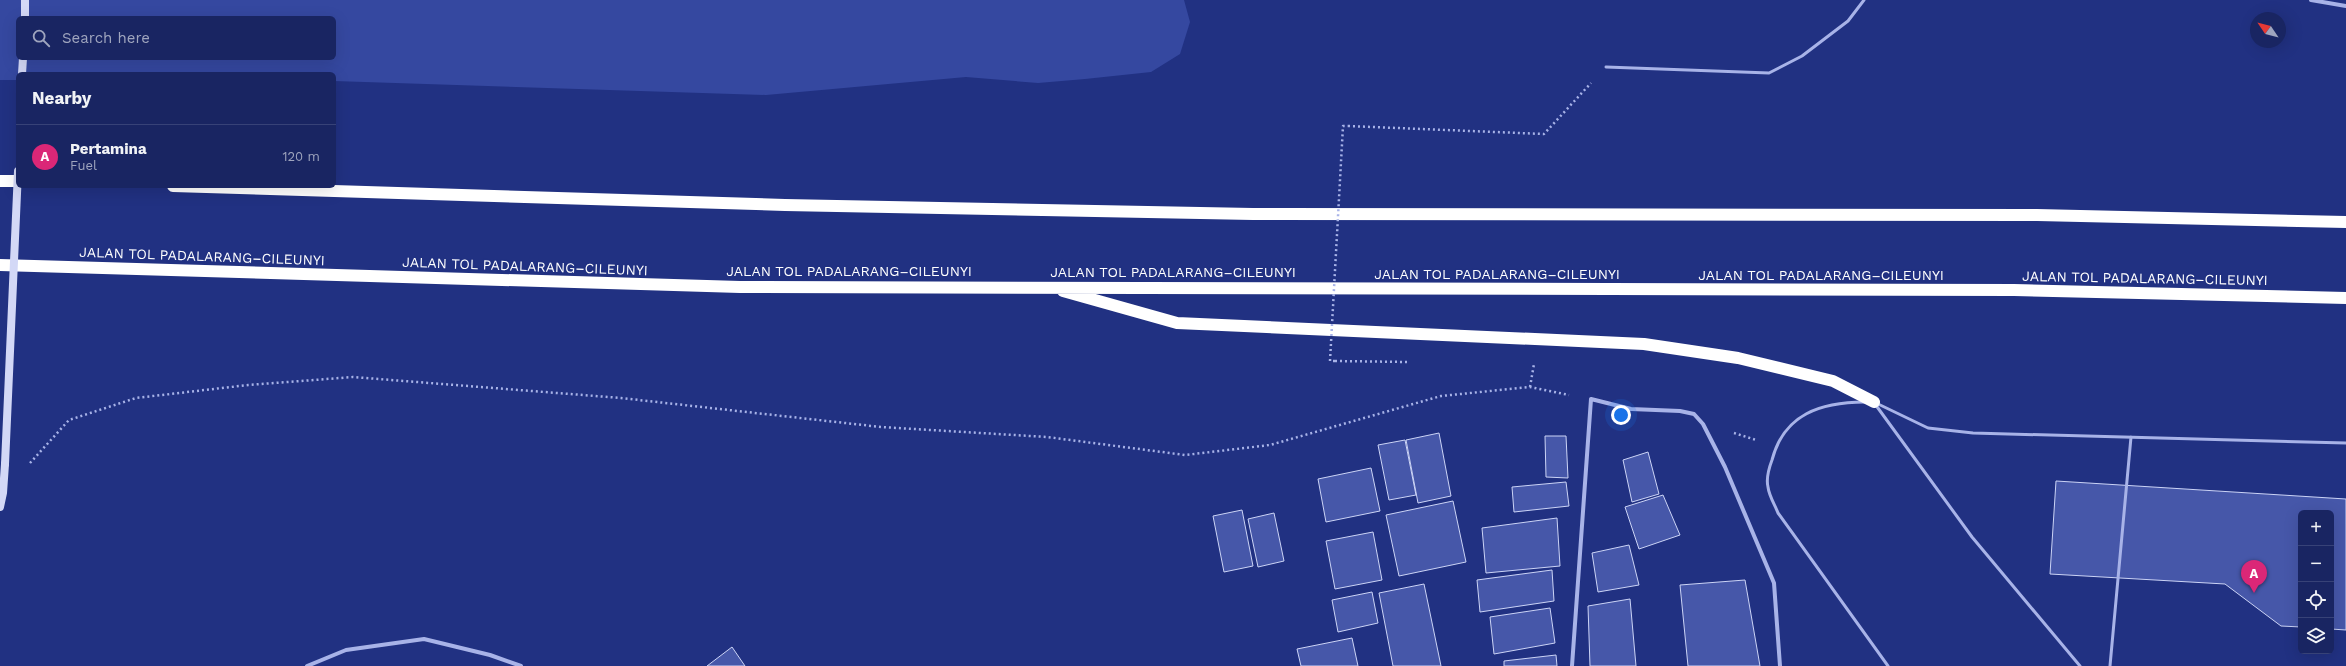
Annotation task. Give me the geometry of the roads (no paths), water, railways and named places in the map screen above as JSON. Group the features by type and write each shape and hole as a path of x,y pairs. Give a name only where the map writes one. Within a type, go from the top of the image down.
{"highway":[{"path":"0,181 16,181"},
{"path":"237,188 785,205 1245,214 2037,215 2346,222"},
{"name":"JALAN TOL PADALARANG–CILEUNYI","path":"0,265 740,287 2014,290 2346,298"},
{"path":"1049,287 1177,323 1644,344 1738,358 1833,381 1874,402"}],"street":[{"path":"25,0 25,16"},
{"path":"2311,0 2346,6"},
{"path":"22,72 23,60"},
{"path":"0,506 3,493 5,464 17,188"},
{"path":"1572,666 1591,398 1631,409 1680,411 1694,414 1703,424 1725,467 1774,583 1780,666"},
{"path":"307,666 346,650 424,639 490,655 521,666"}],"lane":[{"path":"1606,67 1769,73 1802,56 1842,25 1864,0"},
{"path":"1888,666 1778,513 1768,487 1770,466 1776,445 1789,427 1803,414 1840,402 1874,402 1928,428 1973,434 2346,443"},
{"path":"1874,402 1972,537 2080,666"},
{"path":"2110,666 2130,438"}],"place":[{"name":"Pertamina","path":"2254,593"}]}
